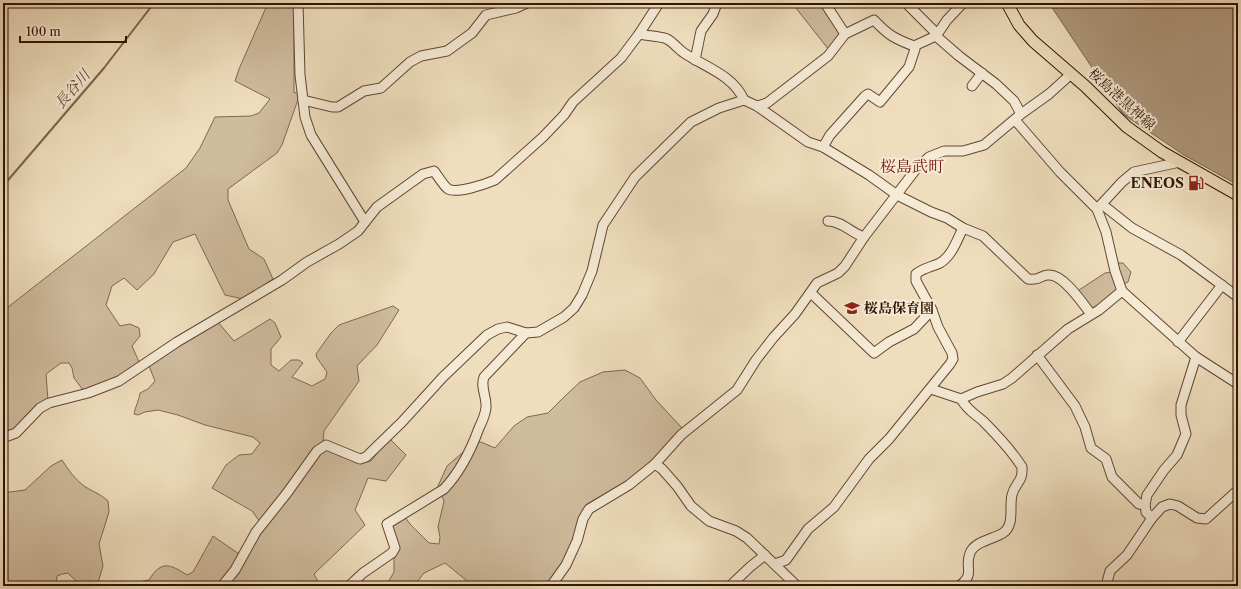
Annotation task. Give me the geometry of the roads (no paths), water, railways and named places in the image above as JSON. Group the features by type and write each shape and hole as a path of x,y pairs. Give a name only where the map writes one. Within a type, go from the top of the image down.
{"main road":[{"name":"桜島港黒神線","path":"1007,3 1019,25 1033,41 1071,74 1127,127 1162,152 1238,195"}],"street":[{"path":"298,3 300,75 305,117 311,134 365,222"},
{"path":"303,100 338,107 364,91 381,88 389,83 410,62 421,56 447,51 472,33 486,15 516,8 526,3"},
{"path":"3,436 5,437 16,433 40,408 48,403 88,393 120,381 177,342 282,280 307,262 339,244 358,231 377,208 423,174 434,172 449,189 454,190 462,190 495,180 543,137 564,115 573,102 621,58 659,3"},
{"path":"695,60 701,31 713,14 717,3"},
{"path":"825,3 845,34"},
{"path":"908,3 909,6 936,35 996,84 1014,101 1018,117 1068,181 1100,207 1132,228 1181,255 1238,297"},
{"path":"914,46 936,35 962,3"},
{"path":"758,106 767,103 828,56 845,34 874,20 886,32 914,46"},
{"path":"639,34 666,39 695,60 725,77 740,91 744,100"},
{"path":"823,147 830,135 864,96 868,94 880,102 909,67 915,49 914,46"},
{"path":"972,86 982,73"},
{"path":"551,586 566,565 577,541 583,519 589,509 629,485 655,464 681,435 737,390 769,344 795,314 817,283 838,273 845,266 864,237 896,195 917,168 929,156 944,152 963,151 984,145 1049,94 1071,74"},
{"path":"222,586 235,570 256,532 295,483 317,451 326,445 360,459 366,457 487,335 498,329 508,327 526,333 538,332 564,317 574,308 582,296 592,271 603,225 635,177 691,122 719,108 744,100 758,106 808,142 823,147 869,175 896,195 947,218 963,228 983,236 1028,279 1036,280 1048,274 1057,276 1071,289 1091,314"},
{"path":"1100,207 1122,182 1134,172 1180,162"},
{"path":"1100,207 1115,271 1122,291 1196,357 1238,384"},
{"path":"828,221 836,221 864,237"},
{"path":"775,564 786,560 808,529 834,507 869,459 889,440 932,388 953,359 932,310 916,281 916,274 921,270 939,263 947,257 963,228"},
{"path":"1178,342 1222,285"},
{"path":"961,399 977,392 1003,384 1012,378 1068,329 1099,310 1122,291"},
{"path":"811,293 874,353 889,342 914,329 932,310"},
{"path":"349,586 363,573 392,553 395,548 387,524 444,489 450,483 467,456 484,417 486,407 482,382 484,377 526,333"},
{"path":"1037,355 1075,406 1085,427 1091,448 1106,459 1112,477 1139,504 1145,505"},
{"path":"1152,518 1146,512 1145,505 1147,495 1164,470 1177,455 1186,434 1181,414 1181,405 1196,357"},
{"path":"932,388 961,399 966,408 982,421 1015,457 1022,467 1023,474 1012,495 1010,526 1004,532 974,547 969,558 969,576 966,581 959,586"},
{"path":"655,464 662,469 677,486 691,506 709,521 747,538 797,586"},
{"path":"1106,586 1110,571 1127,555 1152,518 1162,507 1170,504 1178,506 1198,518 1206,519 1238,490"},
{"path":"730,586 765,555"}],"waterway":[{"name":"長谷川","path":"3,186 104,68 154,3"}],"place":[{"name":"ENEOS","path":"1196,183"},
{"name":"桜島保育園","path":"852,308"}],"district":[{"name":"桜島武町","path":"912,166"}]}
